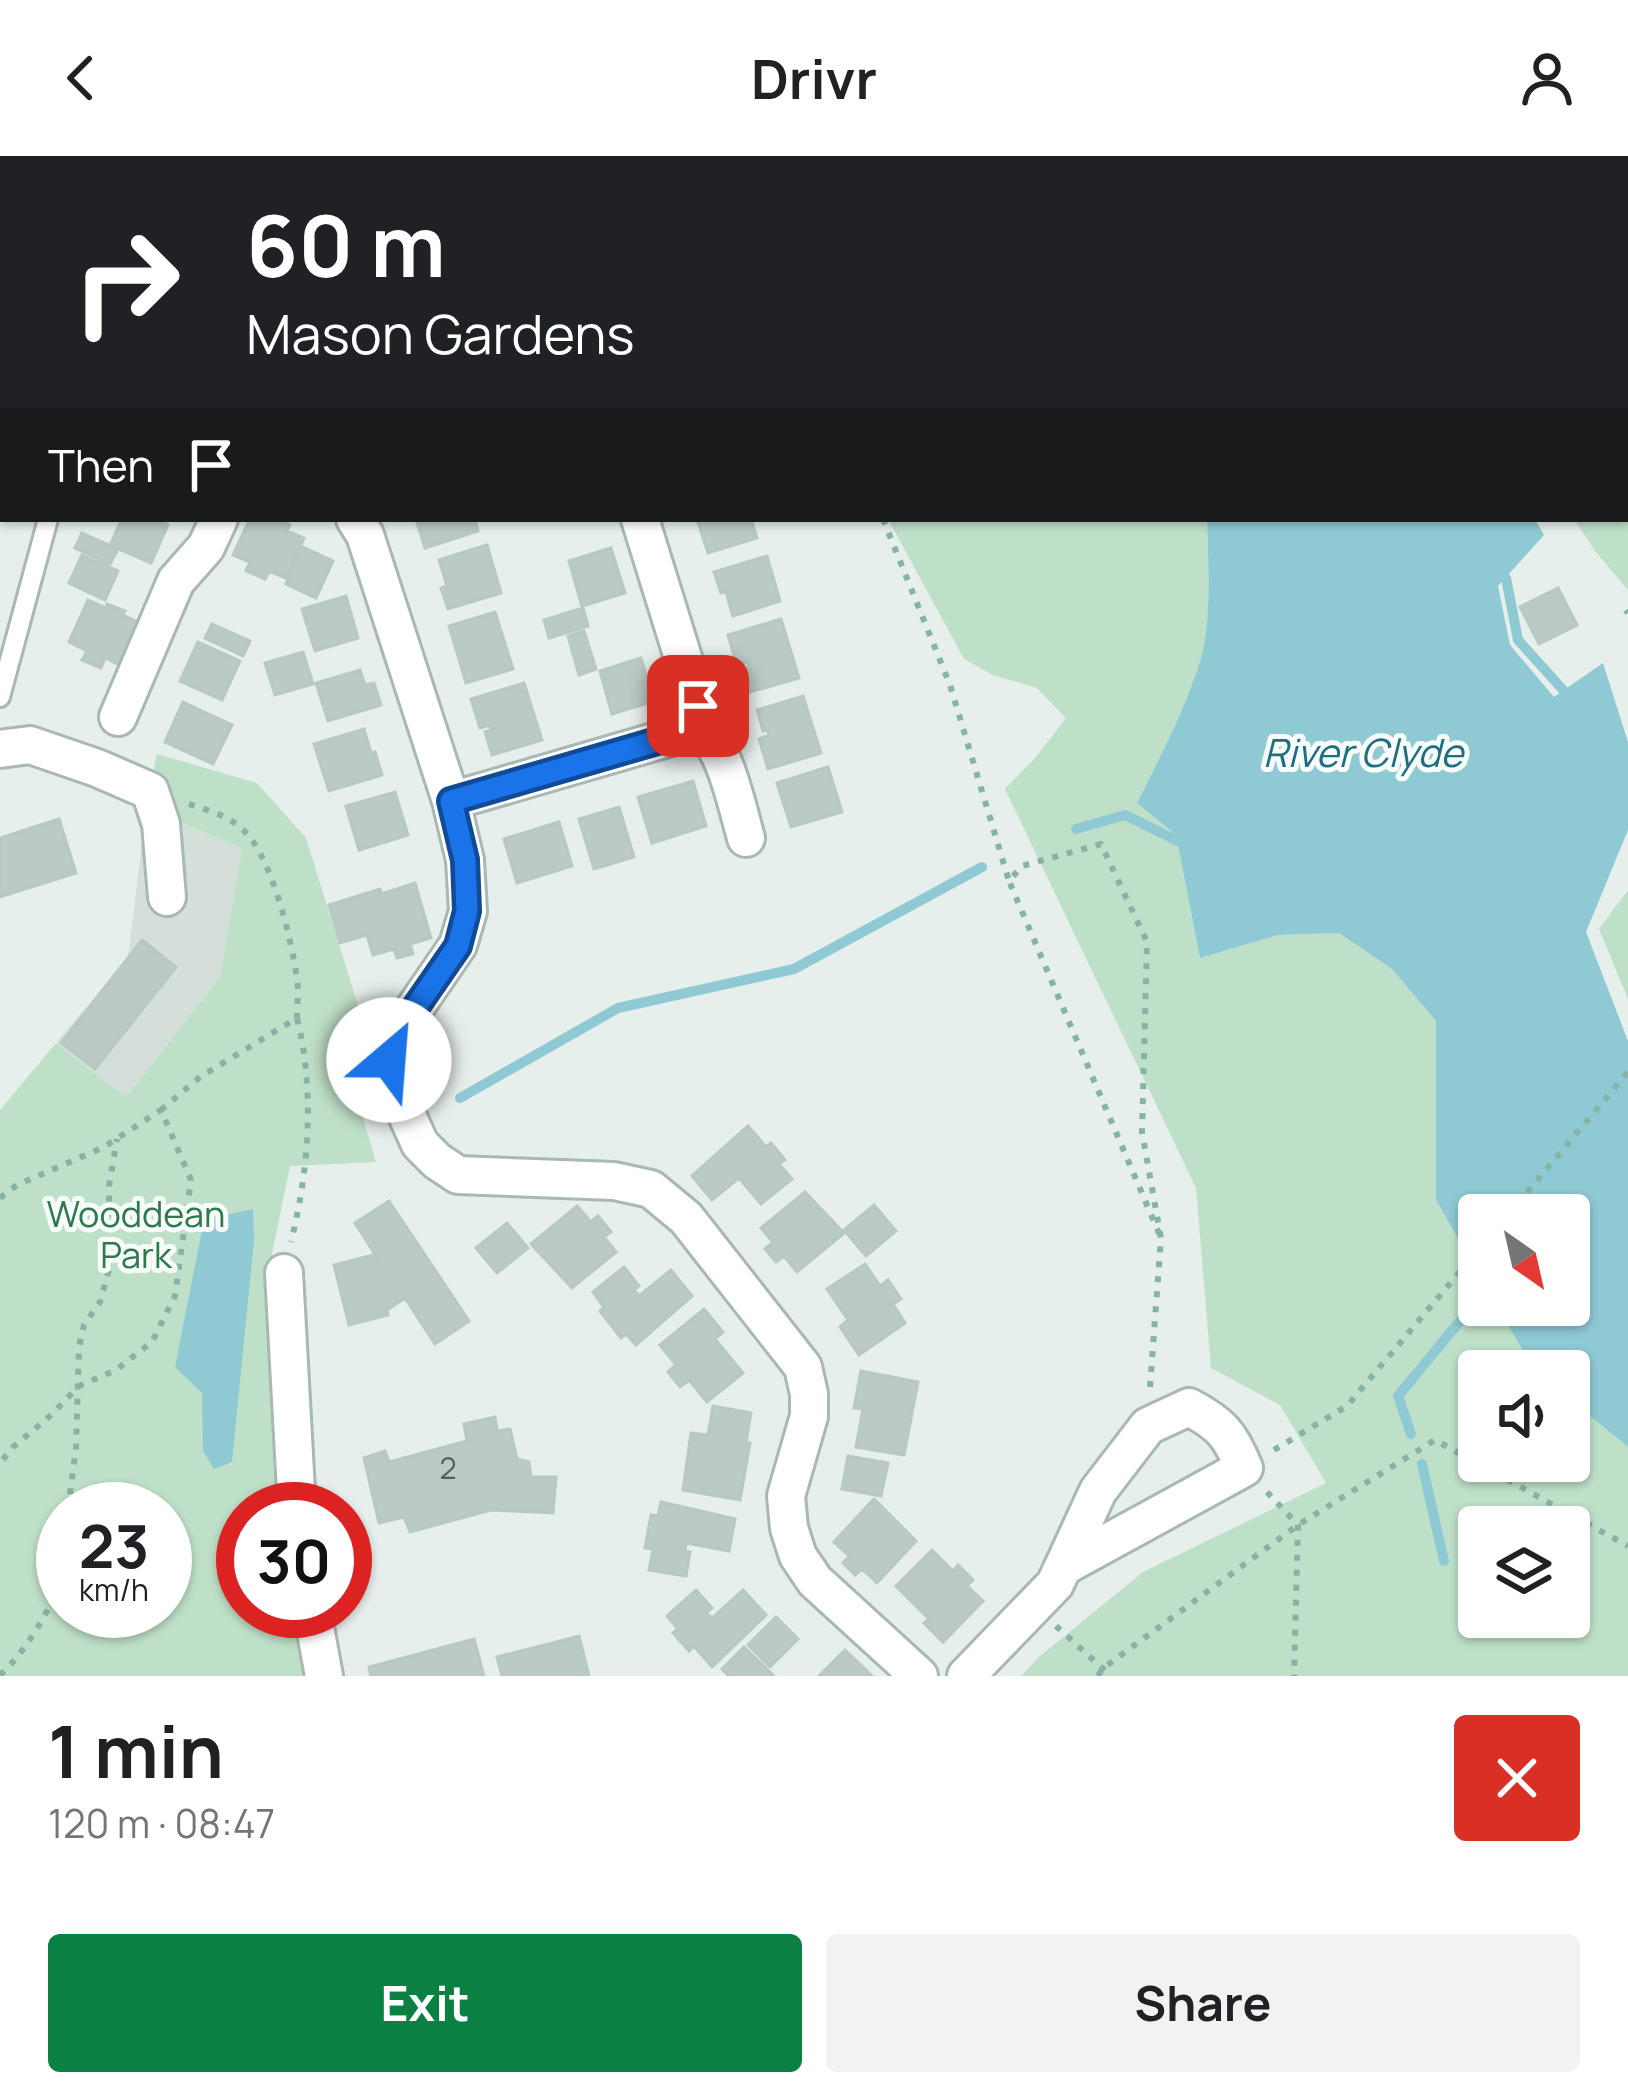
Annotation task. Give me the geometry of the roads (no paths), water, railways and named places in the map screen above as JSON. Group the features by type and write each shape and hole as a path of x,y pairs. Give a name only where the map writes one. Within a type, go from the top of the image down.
{"street":[{"path":"118,717 176,581 206,547 218,522"},
{"path":"357,522 451,801 465,860 467,911 458,946 395,1037 389,1060 396,1091 420,1144 458,1175 614,1181 651,1189 686,1217 803,1367 808,1416 786,1496 798,1556 815,1581 919,1676"},
{"path":"641,522 698,706 698,721 728,775 746,838"},
{"path":"451,801 671,737 698,721"},
{"path":"0,748 30,745 150,791 161,824 167,897"},
{"path":"284,1274 296,1482"},
{"path":"966,1676 1054,1584 1098,1491 1148,1426 1189,1407 1217,1422 1244,1468 1063,1567"},
{"path":"317,1638 324,1676"}],"lane":[{"path":"0,697 47,522"}],"water":[{"name":"River Clyde","path":"1207,522 1537,522 1544,535 1498,586 1510,645 1554,697 1603,663 1628,742 1628,830 1586,932 1628,1041 1628,1447 1590,1416 1590,1350 1523,1350 1508,1326 1590,1326 1590,1194 1458,1194 1458,1238 1436,1200 1436,1021 1392,969 1339,933 1278,935 1200,958 1176,835 1137,803 1180,714 1204,643"},
{"path":"253,1209 232,1462 214,1469 203,1451 202,1393 175,1367 204,1220"}],"waterway":[{"path":"1506,578 1518,640 1564,691"},
{"path":"1076,829 1125,815 1182,843 1190,841"},
{"path":"460,1098 618,1008 794,969 982,867"},
{"path":"1411,1434 1398,1396 1458,1323"},
{"path":"1422,1464 1444,1561"}],"park label":[{"name":"Wooddean Park","path":"136,1234"}]}
